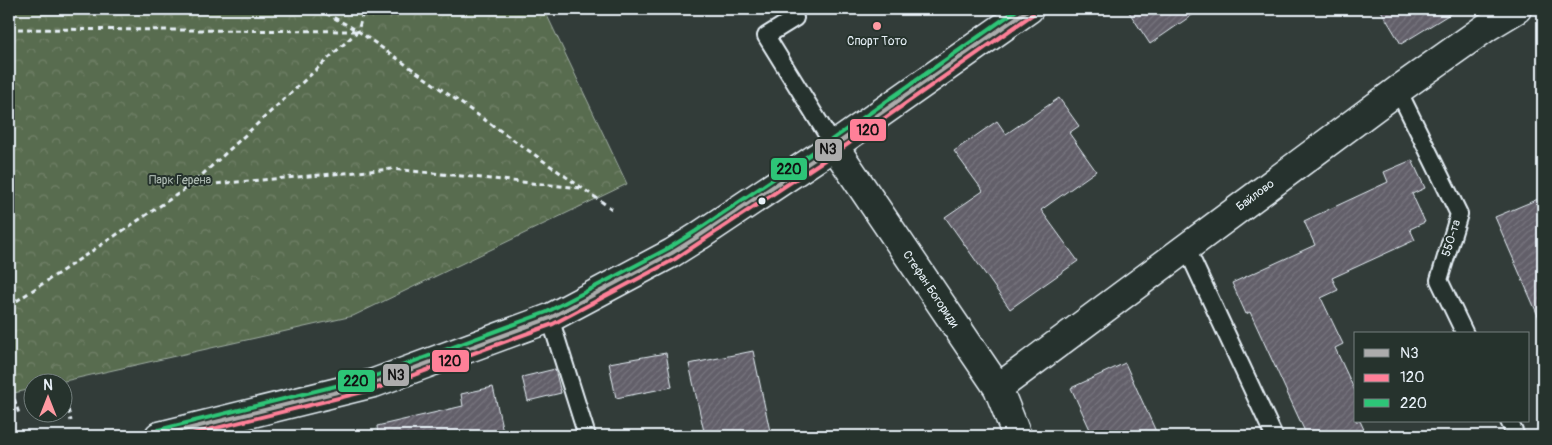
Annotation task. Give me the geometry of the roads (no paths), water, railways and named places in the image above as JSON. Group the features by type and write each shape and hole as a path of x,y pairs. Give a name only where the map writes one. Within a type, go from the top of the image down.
{"street":[{"path":"159,436 374,383 550,318 672,253 834,146 1029,9"},
{"name":"Байлово","path":"998,388 1398,90 1517,9"},
{"name":"Стефан Богориди","path":"834,146 998,388 1017,436"}],"lane":[{"path":"788,9 795,18 766,36 834,146"},
{"name":"550-та","path":"1398,90 1459,214 1438,280 1464,332"},
{"path":"1186,247 1274,436"},
{"path":"550,318 587,436"},
{"path":"1509,422 1516,436"}],"place":[{"name":"Спорт Тото","path":"877,26"}],"park label":[{"name":"Парк Герена","path":"180,180"}]}
